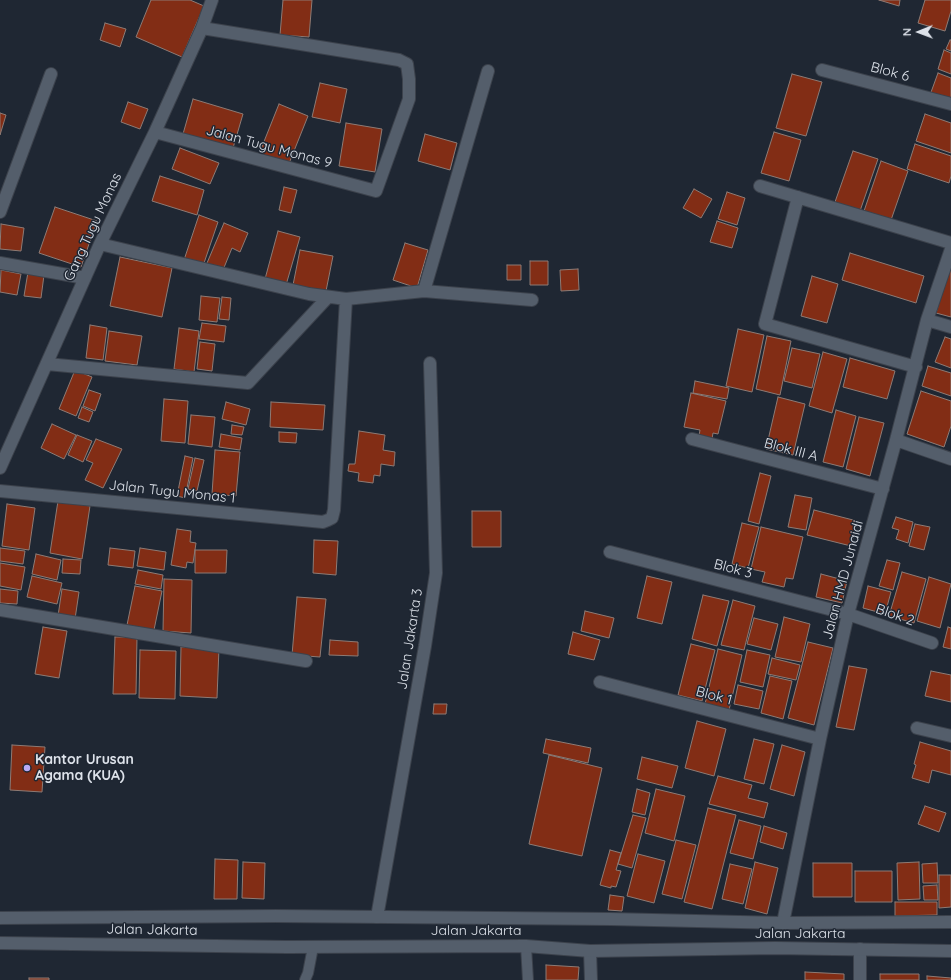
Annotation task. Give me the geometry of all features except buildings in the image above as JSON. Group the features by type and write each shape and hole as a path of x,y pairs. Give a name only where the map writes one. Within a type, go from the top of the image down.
{"street":[{"name":"Gang Tugu Monas","path":"0,468 100,244 155,132 202,28 212,0"},
{"name":"Jalan Tugu Monas 9","path":"155,132 376,191 409,99 407,64 399,60 202,28"},
{"name":"Blok 6","path":"822,70 951,104"},
{"path":"424,291 488,71"},
{"path":"0,212 51,74"},
{"path":"760,186 951,243"},
{"path":"798,197 764,324 916,366"},
{"path":"100,244 309,294 328,297 346,299 424,291 532,300"},
{"name":"Jalan HMD Junaidi","path":"783,923 820,739 848,614 883,489 927,320 951,249"},
{"path":"0,263 85,278"},
{"path":"47,364 248,383 328,297"},
{"name":"Jalan Tugu Monas 1","path":"0,491 323,522 332,518 334,510 346,299"},
{"path":"927,320 951,327"},
{"name":"Jalan Jakarta 3","path":"377,917 425,646 436,573 430,363"},
{"name":"Blok III A","path":"692,439 883,489"},
{"path":"896,440 951,459"},
{"name":"Blok 3","path":"610,552 848,614"},
{"path":"0,610 306,661"},
{"name":"Blok 2","path":"848,614 932,643"},
{"name":"Blok 1","path":"600,682 820,739"},
{"path":"917,728 951,736"},
{"name":"Jalan Jakarta","path":"0,918 276,916 610,919 783,923 951,922"},
{"name":"Jalan Jakarta","path":"0,943 313,947 526,946 590,951 775,948 951,950"},
{"path":"860,949 860,980"},
{"path":"590,951 590,980"}],"lane":[{"path":"526,946 528,980"},
{"path":"305,980 308,973 313,947"}],"place":[{"name":"Kantor Urusan Agama (KUA)","path":"27,768"}]}
